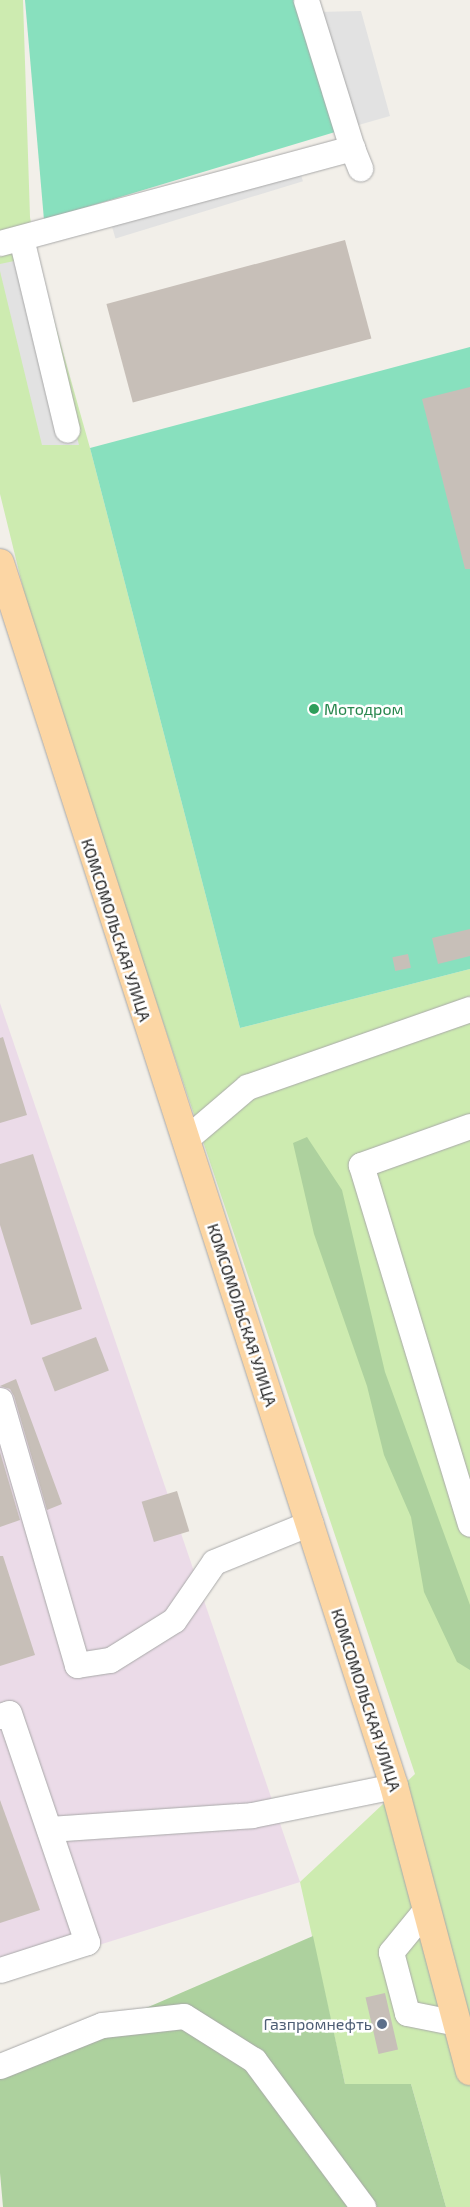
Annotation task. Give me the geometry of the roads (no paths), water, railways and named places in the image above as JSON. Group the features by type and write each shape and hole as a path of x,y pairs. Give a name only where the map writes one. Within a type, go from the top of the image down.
{"main road":[{"name":"КОМСОМОЛЬСКАЯ УЛИЦА","path":"0,563 394,1786 470,2071"}],"lane":[{"path":"67,430 10,241 356,158 306,0"},
{"path":"185,1140 247,1087 470,1008"},
{"path":"470,1126 361,1165 470,1524"},
{"path":"0,1400 77,1665 110,1660 174,1620 214,1562 310,1523"},
{"path":"0,1716 9,1713 87,1942 0,1970"},
{"path":"49,1829 252,1815 394,1786"},
{"path":"427,1908 391,1952 407,2013 457,2023"},
{"path":"0,2066 102,2026 184,2016 254,2060 363,2207"}],"place":[{"name":"Мотодром","path":"314,709"},
{"name":"Газпромнефть","path":"382,2024"}]}
